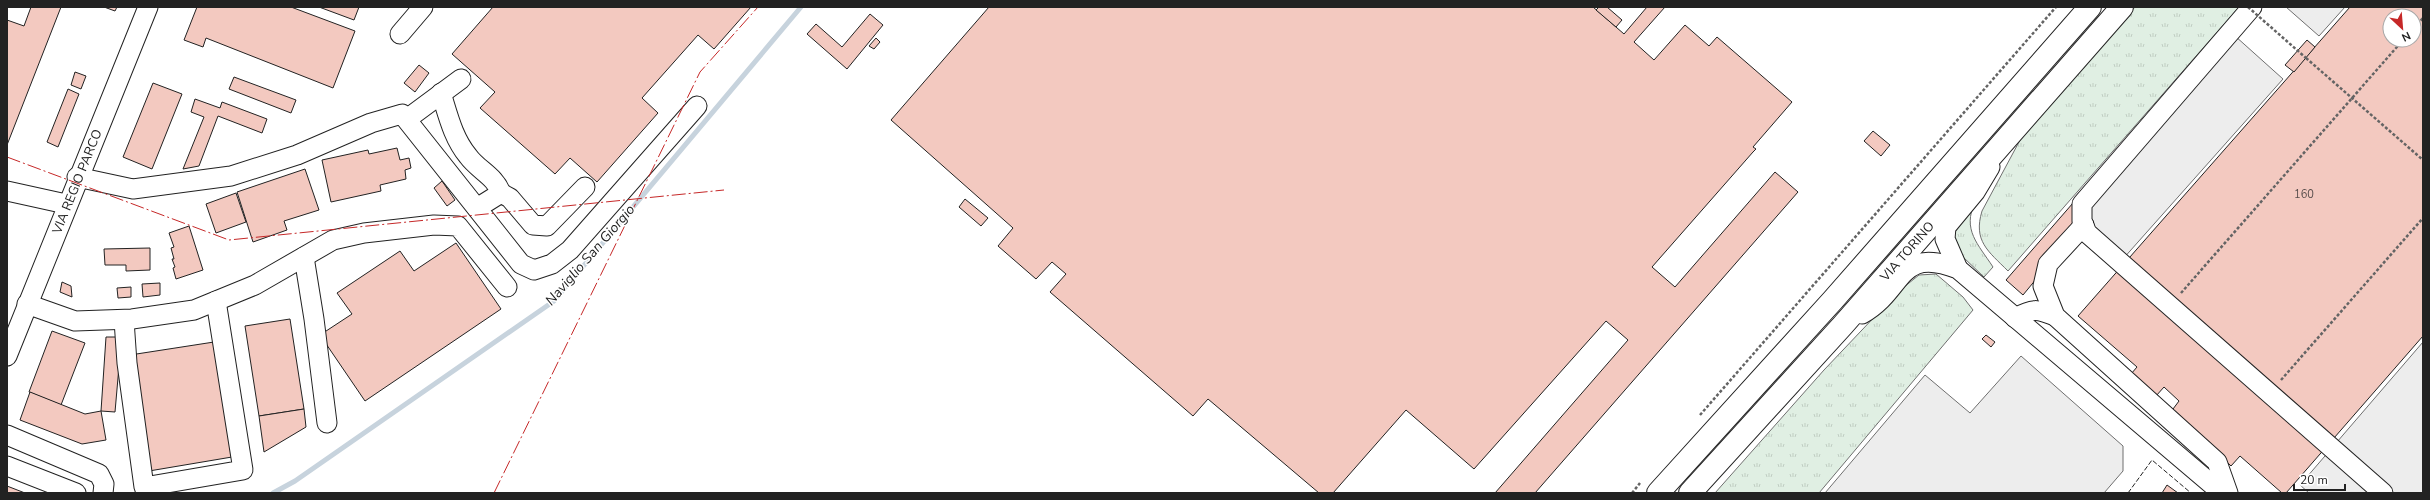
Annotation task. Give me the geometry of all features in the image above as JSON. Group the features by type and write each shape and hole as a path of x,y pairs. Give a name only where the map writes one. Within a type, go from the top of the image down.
{"main road":[{"name":"VIA TORINO","path":"1650,487 1833,300 2090,7"},
{"name":"VIA TORINO","path":"1690,493 1843,325 2122,7"}],"street":[{"name":"VIA REGIO PARCO","path":"7,356 66,204 148,7"},
{"path":"400,34 423,7"},
{"path":"2252,7 2082,204 2084,226 2087,233 2383,493"},
{"path":"407,119 462,78"},
{"path":"441,93 455,137 468,156 497,183 501,193 510,198 533,226 547,226 585,187"},
{"path":"77,177 133,189 231,176 297,155 371,123 402,114 521,264 534,270 552,264 570,250 698,106"},
{"path":"1958,269 1944,239 1946,227 1975,192 2009,135"},
{"path":"7,191 66,204"},
{"path":"477,208 501,193"},
{"path":"27,304 75,321 124,320 194,310 255,285 333,240 364,233 434,224 458,226 507,287"},
{"path":"2055,316 2043,286 2046,270 2048,264 2084,226"},
{"path":"304,257 314,319 327,423"},
{"path":"1843,325 1866,312 1910,267 1919,263 1933,261 1958,269 2222,493"},
{"path":"124,320 127,363 144,487 243,470 216,301"},
{"path":"2016,318 2030,310 2040,310 2055,316 2217,462 2228,493"},
{"path":"7,435 99,474 104,484 103,493"},
{"path":"7,466 76,493"}],"path":[{"path":"1695,421 2056,7"},
{"path":"2248,7 2423,160"},
{"path":"2177,298 2396,48"},
{"path":"2276,385 2423,218"},
{"path":"1632,493 1650,487"}],"green space":[{"path":"2135,7 2239,7 2008,271 1984,245 1979,230 1982,211 2027,127"},
{"path":"1975,202 1971,212 1971,229 1977,244 1993,267 1984,277 1963,257 1952,236"},
{"path":"1936,274 1963,297 1973,310 1819,493 1715,493 1824,370 1899,291 1919,275"}],"shaded area":[{"path":"2286,7 2345,7 2319,36"},
{"path":"2225,27 2283,79 2114,269 2077,201"},
{"path":"2423,342 2423,493 2309,493 2300,485"},
{"path":"2021,356 2123,446 2123,471 2104,493 1825,493 1925,375 1970,413"}],"building":[{"path":"31,7 61,7 7,145 7,20 24,26"},
{"path":"104,7 117,7 115,11"},
{"path":"197,7 291,7 355,31 333,88 206,38 203,47 184,40"},
{"path":"319,7 359,7 354,20"},
{"path":"493,7 751,7 714,49 698,35 642,98 658,113 597,182 570,158 555,174 480,108 495,92 452,54"},
{"path":"989,7 1593,7 1624,34 1647,7 1665,7 1634,42 1654,60 1685,25 1709,46 1717,37 1792,102 1753,147 1756,149 1652,267 1675,287 1775,172 1798,192 1535,493 1495,493 1628,340 1606,321 1474,469 1406,410 1333,493 1319,493 1208,399 1193,416 1050,292 1066,274 1052,262 1036,279 998,246 1013,228 891,120"},
{"path":"1599,7 1607,7 1622,20 1616,27 1596,10"},
{"path":"2350,7 2423,7 2423,336 2286,493 2282,493 2240,456 2231,466 2173,409 2179,401 2164,387 2156,396 2131,374 2137,367 2078,316"},
{"path":"870,14 883,25 847,69 807,34 816,24 842,47"},
{"path":"876,38 880,42 874,49 869,46"},
{"path":"2307,40 2315,47 2294,72 2285,65"},
{"path":"419,65 429,73 415,92 404,83"},
{"path":"75,72 86,76 81,89 71,85"},
{"path":"234,77 296,100 291,113 229,89"},
{"path":"153,83 182,94 152,169 123,157"},
{"path":"68,89 79,94 58,147 47,142"},
{"path":"195,99 220,108 222,102 267,119 262,133 218,116 199,166 183,169 204,117 191,112"},
{"path":"1873,131 1890,145 1881,156 1864,141"},
{"path":"397,148 400,160 409,158 411,168 405,170 406,179 380,185 381,191 331,202 322,160 368,150 369,154"},
{"path":"305,169 319,210 284,221 287,230 253,242 237,192"},
{"path":"442,181 455,200 447,206 434,188"},
{"path":"236,193 246,222 216,233 206,204"},
{"path":"965,199 988,218 981,226 959,207"},
{"path":"2073,203 2078,222 2042,272 2023,295 2006,280"},
{"path":"189,226 203,270 176,279 173,268 175,267 172,259 174,259 171,248 174,247 169,233"},
{"path":"456,243 501,309 365,401 320,335 352,314 337,293 400,251 414,271"},
{"path":"150,248 150,270 126,271 126,265 105,265 104,249"},
{"path":"62,282 71,286 72,297 60,292"},
{"path":"160,283 160,295 143,297 142,284"},
{"path":"131,287 131,297 118,298 117,288"},
{"path":"290,319 304,409 259,416 245,326"},
{"path":"52,331 85,343 61,405 29,392"},
{"path":"1986,335 1995,342 1991,347 1982,339"},
{"path":"106,337 118,337 120,355 115,412 101,411"},
{"path":"214,342 232,457 149,471 130,355"},
{"path":"30,392 85,414 101,411 106,440 82,444 20,420"},
{"path":"304,409 306,427 264,452 259,416"},
{"path":"2167,485 2178,493 2162,493"},
{"path":"7,486 25,493 7,493"}],"waterway":[{"name":"Naviglio San Giorgio","path":"273,493 295,481 554,301 801,7"}],"fence":[{"path":"2128,493 2152,460 2191,493"}],"power":[{"path":"494,493 700,72 758,7"},
{"path":"7,157 229,240 724,190"}]}
